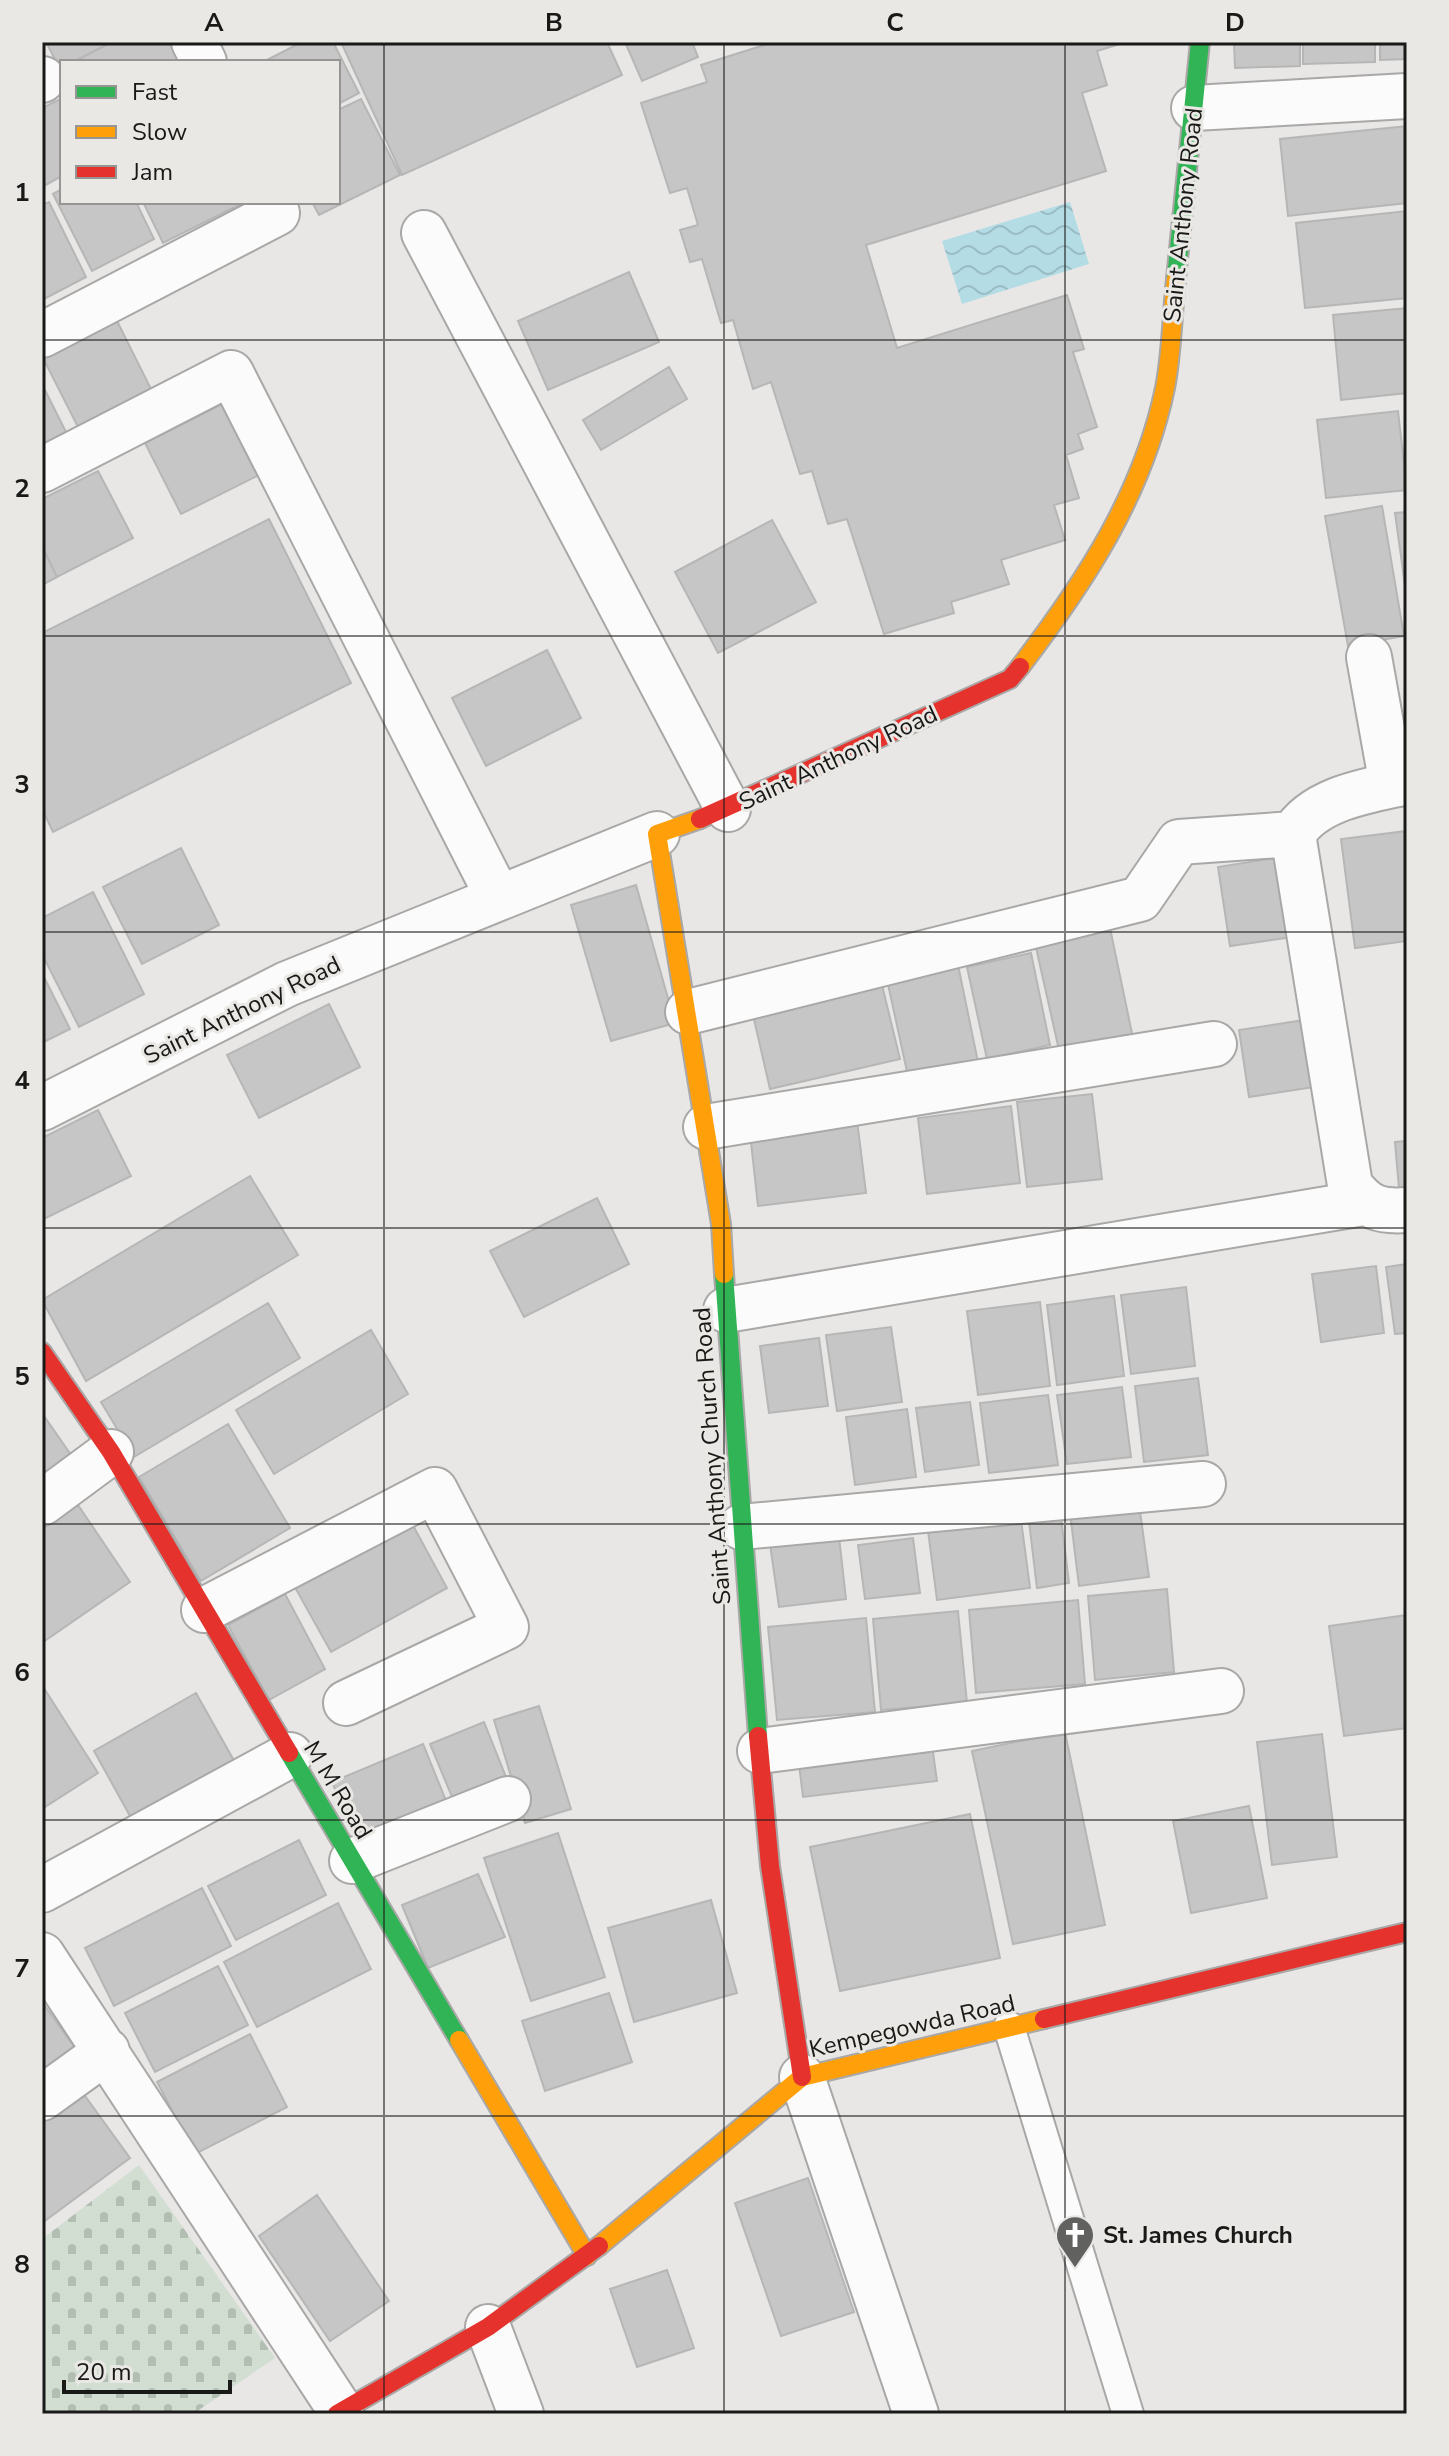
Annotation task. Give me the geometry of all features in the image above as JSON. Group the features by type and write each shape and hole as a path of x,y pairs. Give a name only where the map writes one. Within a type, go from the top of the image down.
{"street":[{"path":"194,42 203,60"},
{"name":"Saint Anthony Road","path":"42,1108 287,984 498,897 728,809 1010,679 1078,591 1134,488 1165,388 1200,42"},
{"path":"1194,108 1407,96"},
{"path":"42,335 277,213 273,204"},
{"path":"424,233 728,809"},
{"path":"42,470 231,373 498,897"},
{"path":"1369,657 1399,784 1320,806 1303,819 1293,834 1350,1185 1363,1203 1383,1212 1407,1210"},
{"name":"Saint Anthony Church Road","path":"657,834 721,1224 741,1527 770,1866 802,2077"},
{"path":"688,1012 1140,899 1179,842 1293,834"},
{"path":"706,1127 1214,1044"},
{"path":"726,1310 1363,1203"},
{"name":"M M Road","path":"42,1352 111,1452 587,2256"},
{"path":"42,1503 111,1452"},
{"path":"741,1527 1203,1484"},
{"path":"204,1610 435,1490 506,1627 346,1703"},
{"path":"760,1751 1221,1691"},
{"path":"42,1890 290,1755"},
{"path":"352,1861 508,1799"},
{"name":"Kempegowda Road","path":"339,2413 488,2327 587,2256 802,2077 1407,1932"},
{"path":"42,1955 339,2413"},
{"path":"42,2098 107,2051"},
{"path":"802,2077 916,2414"},
{"path":"488,2327 521,2414"}],"lane":[{"path":"1009,2027 1128,2414"}],"green space":[{"path":"139,2165 275,2358 193,2414 42,2414 42,2239"}],"water":[{"path":"1070,202 1089,264 962,304 942,241"}],"building":[{"path":"46,42 112,42 77,60 60,60 60,69"},
{"path":"112,42 176,42 184,60 77,60"},
{"path":"302,42 333,42 359,93 340,103 340,60 267,60"},
{"path":"341,42 607,42 622,75 402,175"},
{"path":"625,42 692,42 698,57 642,81"},
{"path":"774,42 1123,43 1097,51 1107,85 1082,93 1106,171 866,245 897,348 1067,295 1084,349 1073,352 1097,427 1078,434 1083,449 1066,455 1079,498 1054,505 1065,540 1001,560 1009,584 951,602 954,613 884,634 847,519 828,524 812,471 800,474 771,382 753,389 733,320 721,323 702,259 690,262 680,230 698,225 687,188 670,193 641,103 707,82 701,65"},
{"path":"1234,42 1300,42 1300,66 1235,68"},
{"path":"1303,42 1375,42 1375,62 1303,64"},
{"path":"1380,42 1407,42 1407,59 1380,60"},
{"path":"60,99 60,177 42,187 42,108"},
{"path":"361,99 400,175 319,215 313,204 340,204 340,109"},
{"path":"1407,126 1407,203 1288,216 1280,139"},
{"path":"60,190 60,204 137,204 154,239 92,271 53,194"},
{"path":"49,202 86,277 42,300 42,205"},
{"path":"144,204 241,204 163,243"},
{"path":"1407,211 1407,298 1305,308 1296,223"},
{"path":"629,272 659,342 548,390 518,321"},
{"path":"1407,308 1407,393 1341,400 1333,315"},
{"path":"117,321 154,395 80,431 43,358"},
{"path":"669,367 687,399 601,450 583,420"},
{"path":"42,384 72,444 42,459"},
{"path":"228,401 263,473 181,514 145,443"},
{"path":"1398,411 1407,490 1326,498 1317,420"},
{"path":"98,471 133,538 57,577 42,546 42,499"},
{"path":"1382,506 1404,636 1348,646 1325,516"},
{"path":"1407,512 1407,600 1395,513"},
{"path":"269,519 351,683 53,832 42,809 42,633"},
{"path":"772,520 816,602 718,653 675,572"},
{"path":"42,546 57,577 42,585"},
{"path":"547,650 581,718 486,766 452,698"},
{"path":"1407,831 1407,941 1355,948 1341,839"},
{"path":"181,848 219,925 142,964 103,887"},
{"path":"1288,856 1300,936 1230,946 1218,867"},
{"path":"636,885 675,1023 611,1041 571,905"},
{"path":"93,892 144,994 79,1027 42,954 42,918"},
{"path":"1110,928 1134,1043 1061,1059 1035,943"},
{"path":"1031,953 1050,1045 987,1059 967,967"},
{"path":"957,960 978,1062 908,1076 886,975"},
{"path":"42,973 70,1029 42,1043"},
{"path":"882,985 900,1059 770,1089 753,1015"},
{"path":"329,1004 360,1067 259,1118 227,1055"},
{"path":"1311,1019 1321,1086 1249,1097 1239,1030"},
{"path":"1092,1094 1102,1179 1027,1187 1017,1102"},
{"path":"1011,1106 1020,1183 927,1194 918,1118"},
{"path":"98,1110 131,1176 42,1220 42,1138"},
{"path":"857,1120 866,1193 758,1206 750,1133"},
{"path":"1407,1141 1407,1200 1400,1200 1395,1142"},
{"path":"250,1176 298,1255 86,1381 42,1300"},
{"path":"597,1198 629,1264 524,1317 490,1251"},
{"path":"1407,1264 1407,1333 1395,1334 1386,1267"},
{"path":"1376,1266 1384,1333 1321,1342 1312,1274"},
{"path":"1186,1287 1195,1366 1131,1374 1121,1295"},
{"path":"1114,1296 1124,1376 1057,1385 1047,1305"},
{"path":"1040,1302 1050,1386 978,1395 967,1311"},
{"path":"268,1303 300,1358 134,1457 101,1402"},
{"path":"891,1327 902,1402 837,1411 826,1335"},
{"path":"371,1330 408,1394 274,1474 236,1410"},
{"path":"819,1338 828,1406 769,1413 760,1346"},
{"path":"1198,1378 1208,1455 1144,1462 1135,1386"},
{"path":"1122,1387 1131,1457 1067,1464 1057,1395"},
{"path":"1048,1395 1058,1465 989,1473 980,1403"},
{"path":"970,1402 979,1465 925,1472 916,1408"},
{"path":"907,1409 916,1477 855,1485 846,1417"},
{"path":"42,1413 71,1455 42,1475"},
{"path":"228,1424 290,1528 201,1581 139,1477"},
{"path":"1139,1504 1149,1577 1079,1586 1070,1513"},
{"path":"78,1505 130,1582 43,1642 42,1529"},
{"path":"1060,1509 1069,1583 1037,1588 1028,1513"},
{"path":"1020,1512 1030,1588 937,1600 927,1523"},
{"path":"409,1518 447,1588 331,1652 292,1582"},
{"path":"838,1528 846,1599 779,1607 769,1537"},
{"path":"913,1538 920,1593 865,1599 858,1545"},
{"path":"1167,1589 1174,1672 1095,1680 1088,1596"},
{"path":"285,1594 325,1669 269,1700 228,1625"},
{"path":"1078,1600 1085,1684 976,1693 969,1610"},
{"path":"958,1611 967,1703 881,1710 873,1619"},
{"path":"1407,1615 1407,1728 1344,1736 1329,1626"},
{"path":"866,1618 875,1712 777,1720 768,1627"},
{"path":"42,1685 98,1773 42,1809"},
{"path":"196,1693 237,1766 135,1825 94,1751"},
{"path":"539,1706 571,1809 525,1823 494,1720"},
{"path":"484,1722 510,1787 457,1809 430,1744"},
{"path":"1065,1732 1105,1925 1013,1944 972,1751"},
{"path":"1322,1734 1337,1857 1272,1865 1257,1742"},
{"path":"931,1738 937,1781 803,1797 798,1756"},
{"path":"423,1744 451,1813 361,1851 332,1782"},
{"path":"1249,1806 1267,1898 1191,1913 1173,1821"},
{"path":"970,1814 1000,1958 840,1991 810,1847"},
{"path":"558,1833 605,1977 531,2001 484,1858"},
{"path":"299,1840 326,1895 236,1940 208,1886"},
{"path":"478,1874 505,1937 428,1968 402,1905"},
{"path":"202,1888 231,1946 114,2006 85,1948"},
{"path":"711,1900 737,1993 634,2022 608,1928"},
{"path":"338,1903 371,1969 257,2027 224,1962"},
{"path":"218,1966 248,2025 155,2072 125,2013"},
{"path":"609,1993 632,2062 545,2091 522,2021"},
{"path":"45,2006 78,2052 42,2078 42,2008"},
{"path":"250,2034 287,2107 195,2154 157,2082"},
{"path":"80,2089 130,2158 42,2223 42,2117"},
{"path":"808,2178 854,2312 781,2336 735,2203"},
{"path":"317,2195 389,2301 330,2341 259,2236"},
{"path":"667,2270 694,2348 637,2367 610,2289"}],"traffic: fast":[{"path":"1176,279 1200,42"},
{"path":"724,1274 758,1736"},
{"path":"289,1753 459,2040"}],"traffic: slow":[{"path":"1020,667 1089,569 1127,500 1142,464 1165,388 1176,279"},
{"path":"700,819 657,834 721,1224 724,1274"},
{"path":"599,2246 802,2077 1044,2019"},
{"path":"459,2040 587,2256"}],"traffic: jam":[{"path":"700,819 1010,679 1020,667"},
{"path":"42,1352 111,1452 289,1753"},
{"path":"758,1736 770,1866 802,2077"},
{"path":"1044,2019 1407,1932"},
{"path":"337,2414 488,2327 599,2246"}],"place":[{"name":"St. James Church","path":"1075,2269"}]}
